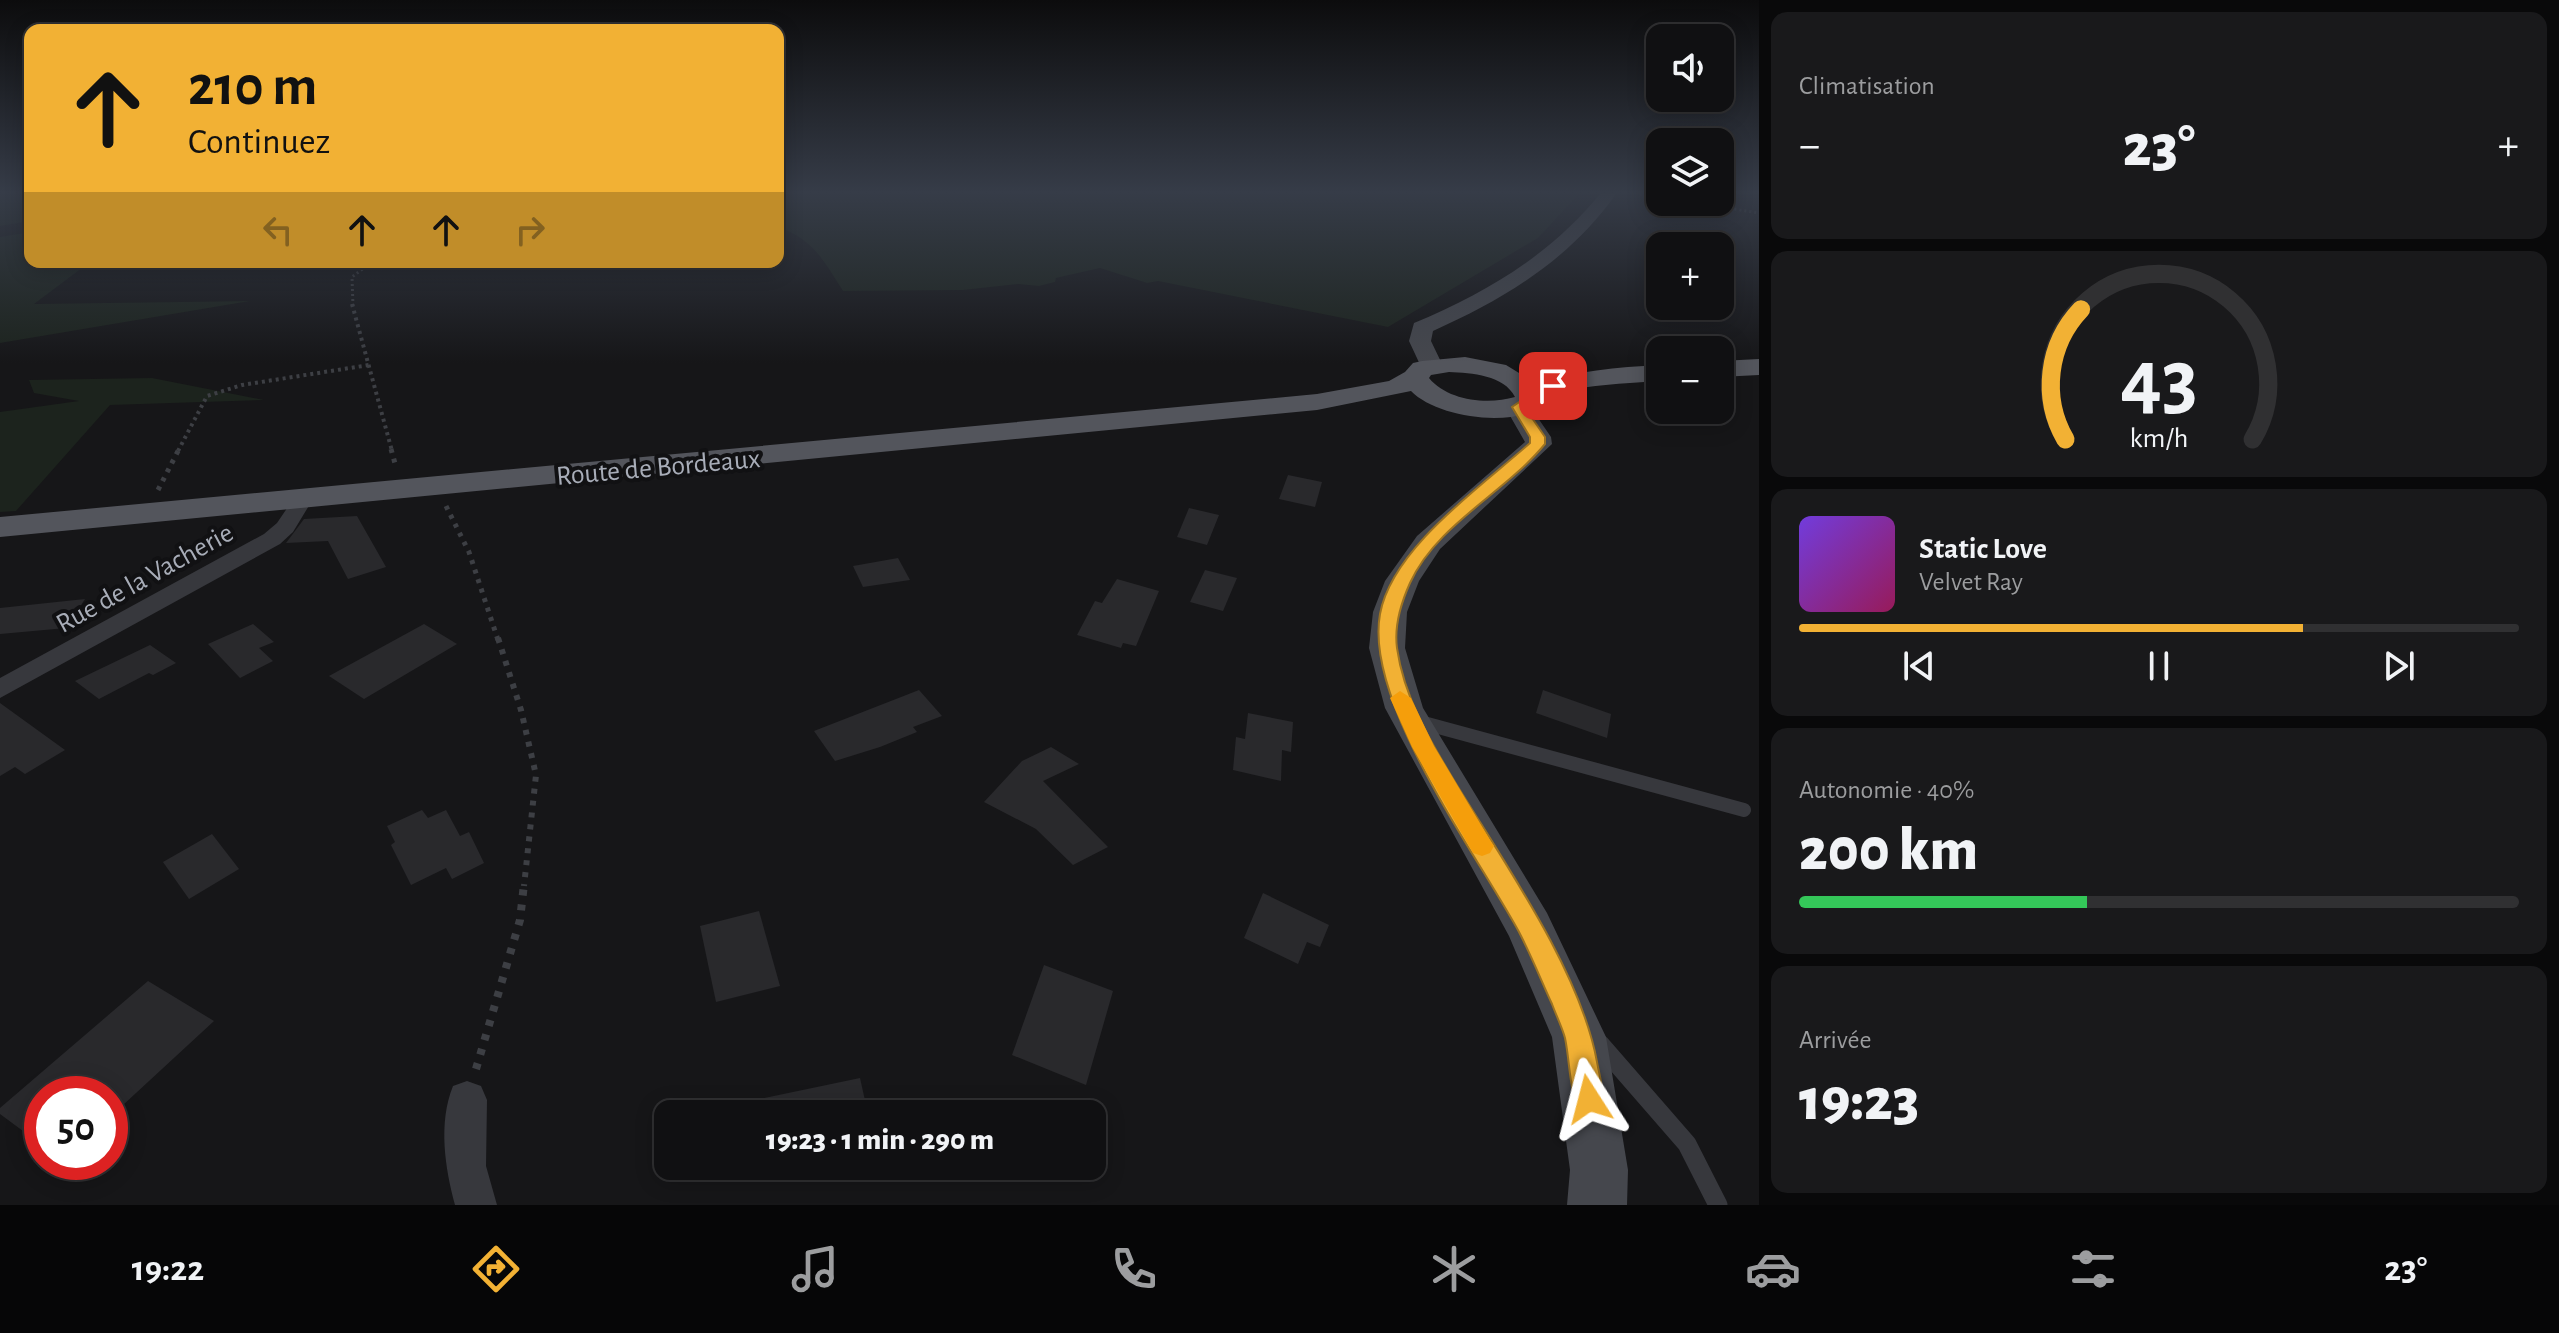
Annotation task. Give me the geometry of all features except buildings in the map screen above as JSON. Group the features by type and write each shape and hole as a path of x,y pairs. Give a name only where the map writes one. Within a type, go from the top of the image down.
{"main road":[{"path":"1503,473 1513,453 1513,435 1498,421 1473,408 1441,399 1418,385 1423,372 1419,334 1422,328 1520,277 1557,250"},
{"path":"1440,320 1434,335 1439,343 1474,367"},
{"path":"1423,372 1474,367 1503,374 1646,374"},
{"path":"1734,368 1759,367"},
{"name":"Route de Bordeaux","path":"1317,402 1397,388 1423,372"},
{"path":"1503,374 1516,381 1538,444 1524,460 1503,473 1428,543 1402,581 1390,612 1387,648 1395,682 1410,719 1530,928 1579,1037 1599,1170 1597,1205"},
{"path":"1473,408 1524,401 1553,386 1622,375"},
{"name":"Route de Bordeaux","path":"0,527 1317,402 1441,399"}],"street":[{"name":"Rue de la Vacherie","path":"0,689 272,539 285,527 303,499"},
{"path":"467,1100 465,1166 476,1205"}],"lane":[{"path":"1410,719 1744,810"},
{"path":"1566,1006 1687,1144 1718,1205"}],"path":[{"path":"364,268 352,277 352,304 391,455 422,489 473,565 521,710 536,775 520,920 467,1100"},
{"path":"145,513 207,396 242,385 369,365"}],"shaded area":[{"path":"0,250 24,250 24,268 82,268 34,304 250,301 0,343"},
{"path":"814,250 1517,250 1388,327 1158,281 1147,283 1100,268 1056,278 1055,282 1039,286 1018,284 963,290 843,291"},
{"path":"152,378 264,400 110,405 16,511 0,512 0,412 79,401 34,393 29,380"}],"slow traffic":[{"path":"1400,698 1423,747 1482,846"}],"route":[{"path":"1553,386 1530,395 1528,402 1518,407 1538,437 1538,444 1524,460 1503,473 1428,543 1402,581 1390,612 1387,648 1404,708 1423,747 1530,928 1566,1006 1579,1037 1589,1099"}]}
